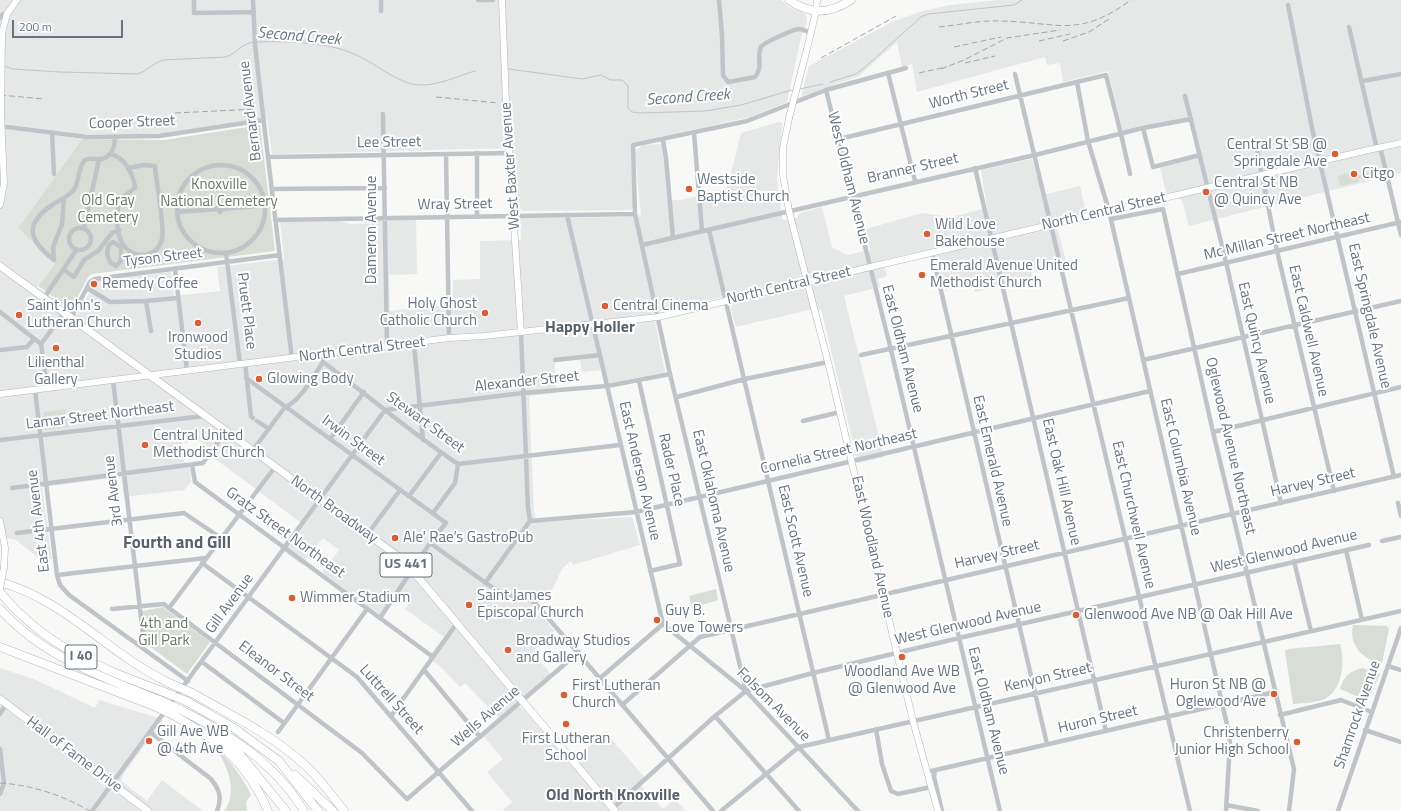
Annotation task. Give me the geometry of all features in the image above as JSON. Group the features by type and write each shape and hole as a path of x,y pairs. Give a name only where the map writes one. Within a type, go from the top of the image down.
{"highway":[{"path":"790,0 797,5 816,12 830,11 851,0"},
{"path":"0,582 55,606 145,672 192,693 261,732 296,757 328,790 344,811"},
{"name":"I 40","path":"0,591 10,604 43,634 74,654 103,669 186,701 234,728 279,761 318,811"},
{"name":"I 40","path":"0,608 6,616 42,645 63,658 156,703"},
{"path":"0,647 156,703 177,713 222,746 245,769 255,783 268,811"},
{"path":"177,713 189,714 229,735 252,752 271,769 295,796 304,811"},
{"path":"189,714 234,747 286,811"},
{"path":"279,761 330,809"}],"main road":[{"path":"0,205 4,183 1,126 2,33 7,14 17,0"},
{"name":"West Baxter Avenue","path":"502,0 521,332"},
{"path":"811,33 817,0"},
{"name":"East Woodland Avenue","path":"811,33 789,118 783,148 783,175 789,210 828,362 913,721 938,811"},
{"name":"North Central Street","path":"0,394 242,363 414,344 449,338 521,332 658,317 869,266 992,239 1378,148 1401,144"},
{"name":"North Broadway","path":"0,266 399,557 457,623 613,810"},
{"path":"0,521 5,548 4,567 0,591"},
{"name":"Hall of Fame Drive","path":"0,699 148,811"}],"street":[{"path":"194,0 194,13 254,12"},
{"path":"381,0 381,11"},
{"path":"478,0 493,0"},
{"path":"719,0 723,75 725,80 732,83 755,77 760,67 760,50 764,44 794,30 799,29 811,33"},
{"name":"Bernard Avenue","path":"254,1 255,39 292,358"},
{"name":"East Springdale Avenue","path":"1288,5 1301,77 1320,162 1394,477"},
{"path":"0,18 3,14 7,14"},
{"path":"1349,27 1376,145 1381,152 1400,222 1401,235"},
{"path":"673,238 666,158 662,140 747,121 826,90 906,68"},
{"path":"888,73 915,181"},
{"name":"East Churchwell Avenue","path":"1015,74 1052,224 1190,811"},
{"path":"1362,81 1401,74"},
{"name":"Worth Street","path":"839,139 901,125 1020,94 1106,75 1121,134"},
{"name":"East Columbia Avenue","path":"1077,82 1088,141 1111,219 1223,704 1230,742 1226,811"},
{"name":"West Oldham Avenue","path":"826,90 869,266"},
{"name":"East Quincy Avenue","path":"1185,96 1226,262 1281,503"},
{"name":"Dameron Avenue","path":"383,114 386,218 387,346"},
{"name":"Branner Street","path":"642,245 915,181 1035,155 1143,128 1191,119"},
{"name":"Cooper Street","path":"1,126 87,137 159,136 264,120"},
{"path":"1143,128 1153,167 1200,155"},
{"path":"52,133 54,174"},
{"path":"694,133 702,231"},
{"path":"1121,134 1130,174"},
{"path":"110,154 114,145 115,137"},
{"name":"East Oklahoma Avenue","path":"662,140 633,145 635,214 670,374 677,397 746,691"},
{"name":"East Caldwell Avenue","path":"1256,145 1277,251 1334,491"},
{"path":"477,153 477,217"},
{"name":"Lee Street","path":"269,157 510,153"},
{"path":"64,199 62,224 53,247 54,260 35,241 32,235 32,228 41,214 64,199 76,187 80,168 84,161 93,157 99,159 110,154 117,156 128,168 136,188 126,194 120,201 118,212 122,246 121,261 118,265 113,265 108,259 107,249 113,242 122,246 134,254 145,255 157,248 163,237 155,166 144,165 128,168"},
{"path":"446,154 449,338"},
{"path":"84,228 99,159"},
{"path":"214,165 231,166 250,176 260,189 265,205 262,225 255,237 245,246 226,253 207,251 195,245 182,231 176,212 178,196 186,181 199,171 214,165"},
{"name":"East Oak Hill Avenue","path":"975,168 1106,731"},
{"path":"272,189 385,188"},
{"path":"176,212 218,209 220,212 223,209 265,205"},
{"name":"Oglewood Avenue Northeast","path":"1111,219 1163,210 1213,432 1234,514 1280,715 1294,769 1289,811"},
{"name":"Wray Street","path":"275,220 635,214"},
{"name":"East Anderson Avenue","path":"567,215 663,624"},
{"name":"Mc Millan Street Northeast","path":"1178,274 1400,222"},
{"path":"44,298 77,249 87,247 90,242 89,232 84,228 77,228 70,235 72,245 77,249"},
{"path":"64,270 74,277 84,260 98,251 112,233 119,230"},
{"name":"East Scott Avenue","path":"709,230 829,740"},
{"name":"East Emerald Avenue","path":"932,252 1018,626 1047,744"},
{"name":"Pruett Place","path":"226,253 242,363 255,419 269,429"},
{"name":"Tyson Street","path":"71,318 87,288 92,280 95,279 280,255"},
{"name":"East Oldham Avenue","path":"869,266 1000,811"},
{"path":"175,269 187,371"},
{"path":"87,288 110,302 178,298"},
{"path":"861,355 1129,298"},
{"path":"146,301 151,331"},
{"path":"1143,360 1401,301"},
{"path":"0,312 41,344"},
{"path":"47,388 41,344 64,313"},
{"path":"485,583 530,520 528,508 521,332"},
{"path":"0,350 27,347 34,339"},
{"path":"414,344 423,440"},
{"path":"252,450 285,407 291,405 323,362 323,354"},
{"path":"556,360 600,355"},
{"name":"Stewart Street","path":"323,362 364,392 423,440 458,464 620,445"},
{"path":"677,397 745,379 828,362"},
{"name":"Alexander Street","path":"385,410 523,393 607,386 670,374"},
{"name":"Irwin Street","path":"246,378 446,523 430,543"},
{"name":"3rd Avenue","path":"113,380 143,634 138,646"},
{"name":"Rader Place","path":"639,381 680,564 650,571"},
{"path":"1213,432 1401,387"},
{"name":"East 4th Avenue","path":"35,390 51,529 57,575 60,585 65,591 138,646 188,681"},
{"name":"Cornelia Street Northeast","path":"530,520 636,512 1150,391"},
{"path":"330,439 364,392"},
{"name":"Gill Avenue","path":"92,811 385,410"},
{"path":"803,421 840,412"},
{"name":"Lamar Street Northeast","path":"0,440 204,416"},
{"path":"12,488 203,463 226,431"},
{"path":"408,496 441,453"},
{"path":"433,513 455,483 458,464"},
{"name":"Gratz Street Northeast","path":"192,465 195,482 432,658"},
{"path":"169,608 274,467"},
{"name":"Harvey Street","path":"622,705 700,637 1401,475"},
{"path":"367,535 400,490"},
{"path":"1398,503 1401,516"},
{"path":"17,533 184,513 221,538"},
{"path":"1382,541 1401,538"},
{"path":"380,618 430,543 500,593 531,600 579,652 599,678 713,811"},
{"name":"West Glenwood Avenue","path":"613,810 668,758 715,716 746,691 814,672 959,638 1018,626 1140,596 1369,545"},
{"path":"1346,550 1362,620"},
{"path":"57,575 206,558"},
{"path":"1294,561 1311,631"},
{"name":"Luttrell Street","path":"202,563 250,596 357,677 472,811"},
{"name":"Eleanor Street","path":"112,609 164,604 362,752 407,799"},
{"path":"278,732 367,609"},
{"name":"Kenyon Street","path":"720,811 799,746 1401,611"},
{"path":"392,716 457,623"},
{"path":"599,678 663,624"},
{"name":"Folsom Avenue","path":"663,624 746,691 799,746 858,811"},
{"name":"Shamrock Avenue","path":"1338,811 1401,628"},
{"name":"Wells Avenue","path":"407,799 440,773 579,652"},
{"path":"202,662 284,723"},
{"path":"1388,666 1401,670"},
{"path":"424,670 480,737"},
{"name":"Huron Street","path":"927,772 1275,692"},
{"path":"1280,715 1341,700 1372,712"},
{"path":"0,714 6,704"},
{"path":"715,716 799,811"},
{"path":"876,729 882,764 891,791 898,794 931,787"},
{"path":"1365,730 1401,742"},
{"path":"150,732 211,779 218,787 220,796 217,811"},
{"path":"0,749 4,783 0,794"},
{"path":"935,770 934,777 942,811"},
{"path":"1226,805 1258,811"}],"shaded area":[{"path":"0,0 781,0 789,7 806,14 807,22 801,37 787,102 750,117 631,143 633,209 523,211 517,207 513,148 272,154 267,118 144,135 80,134 0,123"},
{"path":"999,0 1401,0 1401,173 1189,226 1182,200 1166,192 1160,167 1202,156 1192,118 1123,132 1108,71 1063,82 1060,63 1047,65 1045,57 917,92 912,64 902,67 897,42 859,76 801,97 809,66 892,22 923,11 950,5"},
{"path":"779,122 782,123 782,126 777,177 782,218 784,220 797,218 800,213 822,207 832,247 847,255 870,250 866,229 922,213 950,217 987,208 981,170 1032,159 1042,195 1080,186 1086,212 1055,220 1066,261 1031,269 1032,278 975,292 973,284 945,290 934,248 883,260 887,276 878,279 880,287 844,296 884,457 858,463 821,309 813,311 809,310 736,327 731,309 733,304 730,295 653,312 665,372 604,384 601,370 582,372 580,359 555,362 556,393 529,396 534,512 536,522 632,517 640,545 573,565 571,561 562,569 553,588 534,607 555,631 540,643 533,653 551,674 516,704 525,711 570,764 605,732 647,780 641,786 663,809 675,799 686,811 502,811 512,802 487,772 503,759 481,733 499,718 465,683 460,687 441,667 428,657 444,637 405,609 409,604 395,594 380,615 322,572 339,550 323,538 302,565 280,548 300,522 206,452 201,441 182,443 184,461 190,469 191,482 184,490 124,497 121,477 42,487 52,559 41,560 16,540 0,537 0,130 8,128 82,139 18,228 55,264 37,287 77,315 96,281 171,272 174,296 220,291 217,267 284,259 280,222 340,221 350,224 378,223 378,220 416,220 417,274 389,275 390,311 453,304 453,280 480,279 480,241 521,240 520,218 627,217 641,215 635,154 637,149 643,145 665,144 671,200 681,200 725,189 729,181 741,133"},
{"path":"0,668 34,679 95,708 99,700 155,717 163,721 124,773 121,781 147,801 162,780 203,811 0,811"}],"green space":[{"path":"260,125 275,251 92,274 88,277 71,310 38,286 55,264 18,228 82,139 164,140"},
{"path":"1372,171 1374,178 1372,175 1359,179 1358,182 1340,186 1338,176 1348,173 1350,178"},
{"path":"65,409 68,427 45,430 43,412"},
{"path":"716,589 718,600 692,608 689,596"},
{"name":"4th and Gill Park","path":"163,607 210,642 187,674 145,643 143,611"},
{"path":"1353,625 1387,626 1389,629 1382,663 1369,659 1359,651 1353,639"},
{"path":"1340,644 1342,651 1341,674 1332,694 1318,701 1293,704 1285,651 1288,649"},
{"path":"1363,668 1380,674 1369,699 1365,700 1340,689 1343,681 1351,672"},
{"path":"214,747 231,763 248,789 251,795 246,802 247,811 224,811 231,795 230,778 223,761"}],"waterway":[{"name":"Second Creek","path":"830,82 856,74 921,17 928,14 1014,5 1022,0"},
{"name":"Second Creek","path":"4,66 13,69 60,72 138,74 163,60 226,57 246,44 254,42"},
{"name":"Second Creek","path":"257,42 306,43 344,50 362,58 394,77 411,84 433,84 475,71"},
{"name":"Second Creek","path":"509,69 582,79 601,75 611,80 622,80 628,86 628,108 632,112 639,113 705,111 741,105 795,89"},
{"name":"Second Creek","path":"800,89 823,84"}],"railway":[{"path":"939,27 992,21 1067,26 1096,20 1131,0"},
{"path":"821,58 896,16"},
{"path":"1063,41 1089,32 1109,19"},
{"path":"941,69 964,60 1007,38 1060,30"},
{"path":"1039,41 1070,34"},
{"path":"954,47 1001,37"},
{"path":"965,63 995,56"},
{"path":"919,73 946,67"},
{"path":"0,95 44,99"},
{"path":"436,97 498,103"},
{"path":"175,113 256,109"},
{"path":"0,783 24,786 46,792 69,800 90,811"}],"place":[{"name":"Central St SB @ Springdale Ave","path":"1335,154"},
{"name":"Citgo","path":"1354,174"},
{"name":"Westside Baptist Church","path":"689,189"},
{"name":"Central St NB @ Quincy Ave","path":"1206,192"},
{"name":"Wild Love Bakehouse","path":"927,234"},
{"name":"Emerald Avenue United Methodist Church","path":"922,275"},
{"name":"Remedy Coffee","path":"94,284"},
{"name":"Central Cinema","path":"605,306"},
{"name":"Holy Ghost Catholic Church","path":"485,313"},
{"name":"Saint John's Lutheran Church","path":"19,315"},
{"name":"Ironwood Studios","path":"198,323"},
{"name":"Lilienthal Gallery","path":"56,348"},
{"name":"Glowing Body","path":"259,379"},
{"name":"Central United Methodist Church","path":"145,445"},
{"name":"Ale' Rae’s GastroPub","path":"395,538"},
{"name":"Wimmer Stadium","path":"292,598"},
{"name":"Saint James Episcopal Church","path":"469,605"},
{"name":"Glenwood Ave NB @ Oak Hill Ave","path":"1076,615"},
{"name":"Guy B. Love Towers","path":"657,620"},
{"name":"Broadway Studios and Gallery","path":"508,650"},
{"name":"Woodland Ave WB @ Glenwood Ave","path":"902,657"},
{"name":"Huron St NB @ Oglewood Ave","path":"1274,694"},
{"name":"First Lutheran Church","path":"564,695"},
{"name":"First Lutheran School","path":"566,724"},
{"name":"Gill Ave WB @ 4th Ave","path":"149,741"},
{"name":"Christenberry Junior High School","path":"1297,742"}],"district":[{"name":"Happy Holler","path":"590,328"},
{"name":"Fourth and Gill","path":"177,544"},
{"name":"Old North Knoxville","path":"613,796"}],"park label":[{"name":"Knoxville National Cemetery","path":"219,194"},
{"name":"Old Gray Cemetery","path":"108,210"}]}
